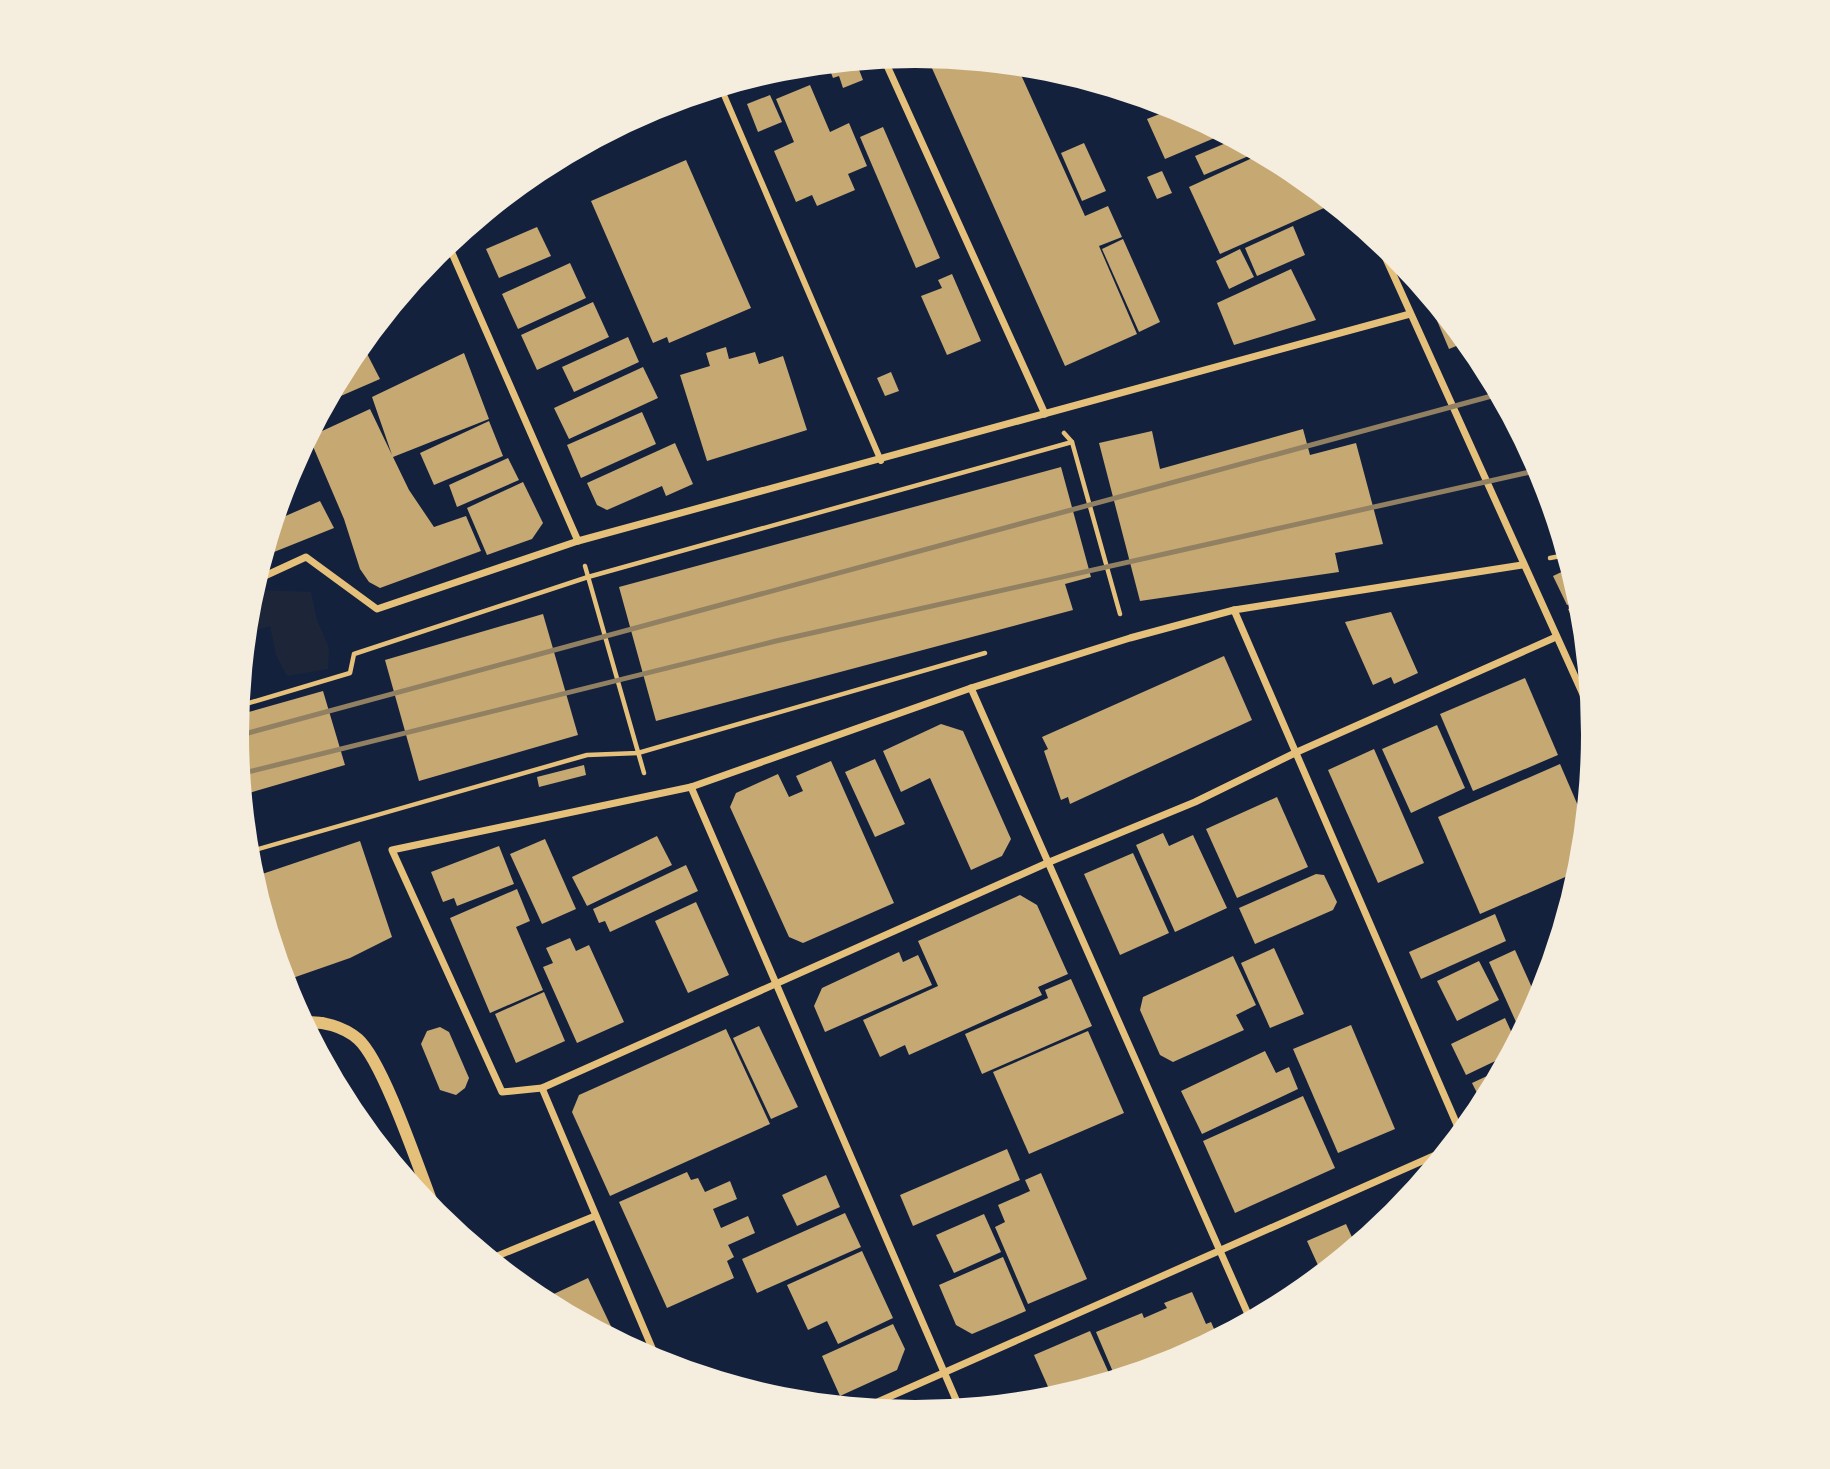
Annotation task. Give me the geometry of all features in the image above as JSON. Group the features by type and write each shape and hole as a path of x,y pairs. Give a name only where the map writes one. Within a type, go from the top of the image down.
{"street":[{"path":"889,69 1045,414"},
{"path":"725,97 881,461"},
{"path":"453,255 578,541"},
{"path":"1389,266 1580,688"},
{"path":"268,574 306,557 377,609 578,541 881,461 1410,314"},
{"path":"1522,565 1234,610 1130,638 971,688 691,787 392,850 502,1092 541,1088 1047,863 1195,802 1297,752 1556,637"},
{"path":"1234,610 1456,1123"},
{"path":"971,688 1247,1312"},
{"path":"691,787 956,1399"},
{"path":"315,1023 328,1024 345,1030 370,1053 424,1185"},
{"path":"541,1088 651,1346"},
{"path":"884,1400 1429,1158"},
{"path":"500,1255 595,1216"}],"path":[{"path":"1045,414 1072,442 1121,618 1108,621"},
{"path":"250,703 351,673 354,654 588,577 1072,442"},
{"path":"578,541 651,796"},
{"path":"259,849 587,755 638,752 987,652"}],"shaded area":[{"path":"265,590 311,592 317,620 329,648 328,669 287,676 276,655 270,626 257,630"}],"building":[{"path":"932,69 1022,77 1085,216 1108,206 1122,237 1099,246 1137,334 1065,366"},
{"path":"860,71 863,80 843,88 839,76 833,78 831,74"},
{"path":"810,85 830,132 849,123 867,166 848,174 855,190 817,206 812,195 796,202 774,151 794,142 776,99"},
{"path":"770,95 782,122 758,132 747,104"},
{"path":"1158,115 1213,139 1165,159 1147,119"},
{"path":"883,127 940,258 916,268 860,137"},
{"path":"1084,143 1106,191 1082,201 1061,153"},
{"path":"1223,144 1246,157 1204,175 1195,156"},
{"path":"1250,159 1324,208 1220,254 1189,187"},
{"path":"686,160 751,308 669,343 667,337 653,343 591,201"},
{"path":"1162,171 1172,193 1157,199 1147,177"},
{"path":"1293,226 1305,255 1257,276 1245,248"},
{"path":"537,227 551,256 499,278 486,249"},
{"path":"1123,239 1160,322 1139,332 1102,249"},
{"path":"1240,249 1254,277 1229,289 1216,261"},
{"path":"570,263 586,298 518,329 502,294"},
{"path":"1291,269 1316,320 1234,345 1217,303"},
{"path":"952,274 981,341 947,355 921,296 942,288 938,280"},
{"path":"593,302 609,337 537,370 521,335"},
{"path":"1437,320 1456,346 1449,349"},
{"path":"628,337 639,362 574,392 562,367"},
{"path":"726,347 729,359 755,352 759,364 783,356 807,430 707,461 680,375 710,366 706,353"},
{"path":"464,353 489,419 393,457 409,490 434,527 466,516 481,551 380,588 369,582 360,569 344,519 314,448 322,431 370,409 392,455 372,397"},
{"path":"368,355 380,379 341,396"},
{"path":"643,367 658,398 569,439 554,408"},
{"path":"891,372 899,391 885,396 877,378"},
{"path":"642,412 656,444 581,478 567,445"},
{"path":"489,421 503,456 434,485 420,453"},
{"path":"1303,429 1310,455 1356,443 1383,544 1335,553 1339,572 1140,601 1099,443 1152,431 1160,469"},
{"path":"675,443 693,484 666,496 662,486 607,510 597,505 587,483"},
{"path":"508,458 519,480 457,507 449,485"},
{"path":"1061,467 1091,577 1065,584 1073,610 656,721 619,587"},
{"path":"523,482 543,523 532,539 487,555 467,508"},
{"path":"320,501 334,528 274,552 286,516"},
{"path":"1561,572 1568,605 1567,605 1553,576"},
{"path":"1391,612 1418,673 1394,684 1391,677 1373,685 1345,622"},
{"path":"543,614 578,735 419,781 385,660"},
{"path":"1224,656 1252,720 1070,804 1068,797 1061,800 1044,751 1048,749 1042,737"},
{"path":"1525,678 1558,755 1473,791 1440,714"},
{"path":"323,691 345,765 251,792 250,712"},
{"path":"941,724 963,731 1011,839 1002,856 971,870 930,778 901,792 883,751"},
{"path":"1437,725 1465,788 1411,813 1382,749"},
{"path":"1374,749 1424,863 1378,883 1328,770"},
{"path":"875,759 905,824 875,837 845,772"},
{"path":"831,761 894,903 803,943 789,937 730,807 736,793 778,774 789,797 803,791 796,776"},
{"path":"1560,764 1578,805 1565,877 1480,914 1438,817"},
{"path":"584,765 586,775 539,787 537,777"},
{"path":"1277,797 1308,867 1237,898 1206,829"},
{"path":"1163,833 1169,846 1193,835 1227,908 1175,932 1136,845"},
{"path":"657,836 672,865 587,906 572,877"},
{"path":"545,839 576,909 542,924 510,854"},
{"path":"360,841 392,937 350,958 295,977 271,907 264,873"},
{"path":"499,846 514,884 457,906 454,898 443,902 431,872"},
{"path":"1133,853 1169,933 1120,955 1084,874"},
{"path":"686,865 698,891 610,932 605,921 599,923 593,909"},
{"path":"1316,874 1324,875 1337,902 1333,910 1255,944 1239,908"},
{"path":"517,889 530,921 516,927 543,990 490,1013 450,918"},
{"path":"1020,895 1037,905 1068,974 1038,987 1042,995 909,1055 905,1045 880,1057 863,1020 938,986 918,941"},
{"path":"696,902 729,975 688,993 655,921"},
{"path":"1495,914 1506,941 1421,979 1409,952"},
{"path":"570,938 576,951 589,945 624,1022 577,1043 543,967 553,963 546,948"},
{"path":"1274,948 1304,1014 1270,1028 1241,963"},
{"path":"1515,950 1532,987 1516,1022 1489,962"},
{"path":"899,952 903,962 918,955 932,985 825,1032 814,1006 822,988"},
{"path":"1233,956 1256,1005 1236,1015 1244,1030 1173,1062 1160,1055 1140,1010 1143,997"},
{"path":"1479,961 1499,1000 1457,1021 1437,981"},
{"path":"1071,979 1092,1026 982,1074 965,1034 1048,998 1045,990"},
{"path":"544,992 565,1041 516,1063 495,1014"},
{"path":"1505,1018 1511,1032 1496,1061 1466,1075 1451,1044"},
{"path":"1351,1025 1395,1129 1338,1153 1293,1049"},
{"path":"759,1026 798,1107 771,1119 733,1038"},
{"path":"440,1027 449,1032 469,1078 465,1088 456,1095 440,1090 421,1044 427,1031"},
{"path":"726,1029 770,1124 610,1196 572,1112 579,1095"},
{"path":"1088,1031 1124,1113 1029,1154 993,1072"},
{"path":"1265,1051 1276,1073 1289,1067 1298,1089 1202,1134 1181,1091"},
{"path":"1487,1076 1477,1093 1472,1083"},
{"path":"1303,1096 1335,1168 1235,1213 1203,1141"},
{"path":"1007,1149 1020,1180 913,1226 900,1195"},
{"path":"687,1172 691,1180 698,1178 705,1192 730,1181 737,1199 713,1209 721,1228 748,1216 755,1233 728,1245 734,1257 727,1261 734,1278 667,1308 619,1202"},
{"path":"1041,1173 1087,1279 1028,1304 995,1227 1005,1222 998,1205 1030,1191 1025,1180"},
{"path":"826,1175 840,1207 797,1226 782,1195"},
{"path":"845,1213 861,1247 757,1293 742,1259"},
{"path":"984,1214 1001,1252 954,1273 936,1235"},
{"path":"1346,1224 1352,1237 1318,1265 1307,1241"},
{"path":"862,1251 893,1318 838,1344 827,1321 808,1330 787,1285"},
{"path":"1003,1257 1026,1311 972,1334 956,1325 939,1285"},
{"path":"588,1278 611,1327 582,1311 554,1294"},
{"path":"1192,1292 1206,1324 1211,1322 1214,1330 1170,1350 1112,1370 1096,1332 1142,1313 1144,1318 1167,1308 1164,1303"},
{"path":"893,1324 905,1349 897,1370 840,1396 822,1356"},
{"path":"1090,1331 1108,1371 1048,1387 1034,1355"}],"railway":[{"path":"249,733 1489,397"},
{"path":"250,772 776,641 1528,473"}]}
